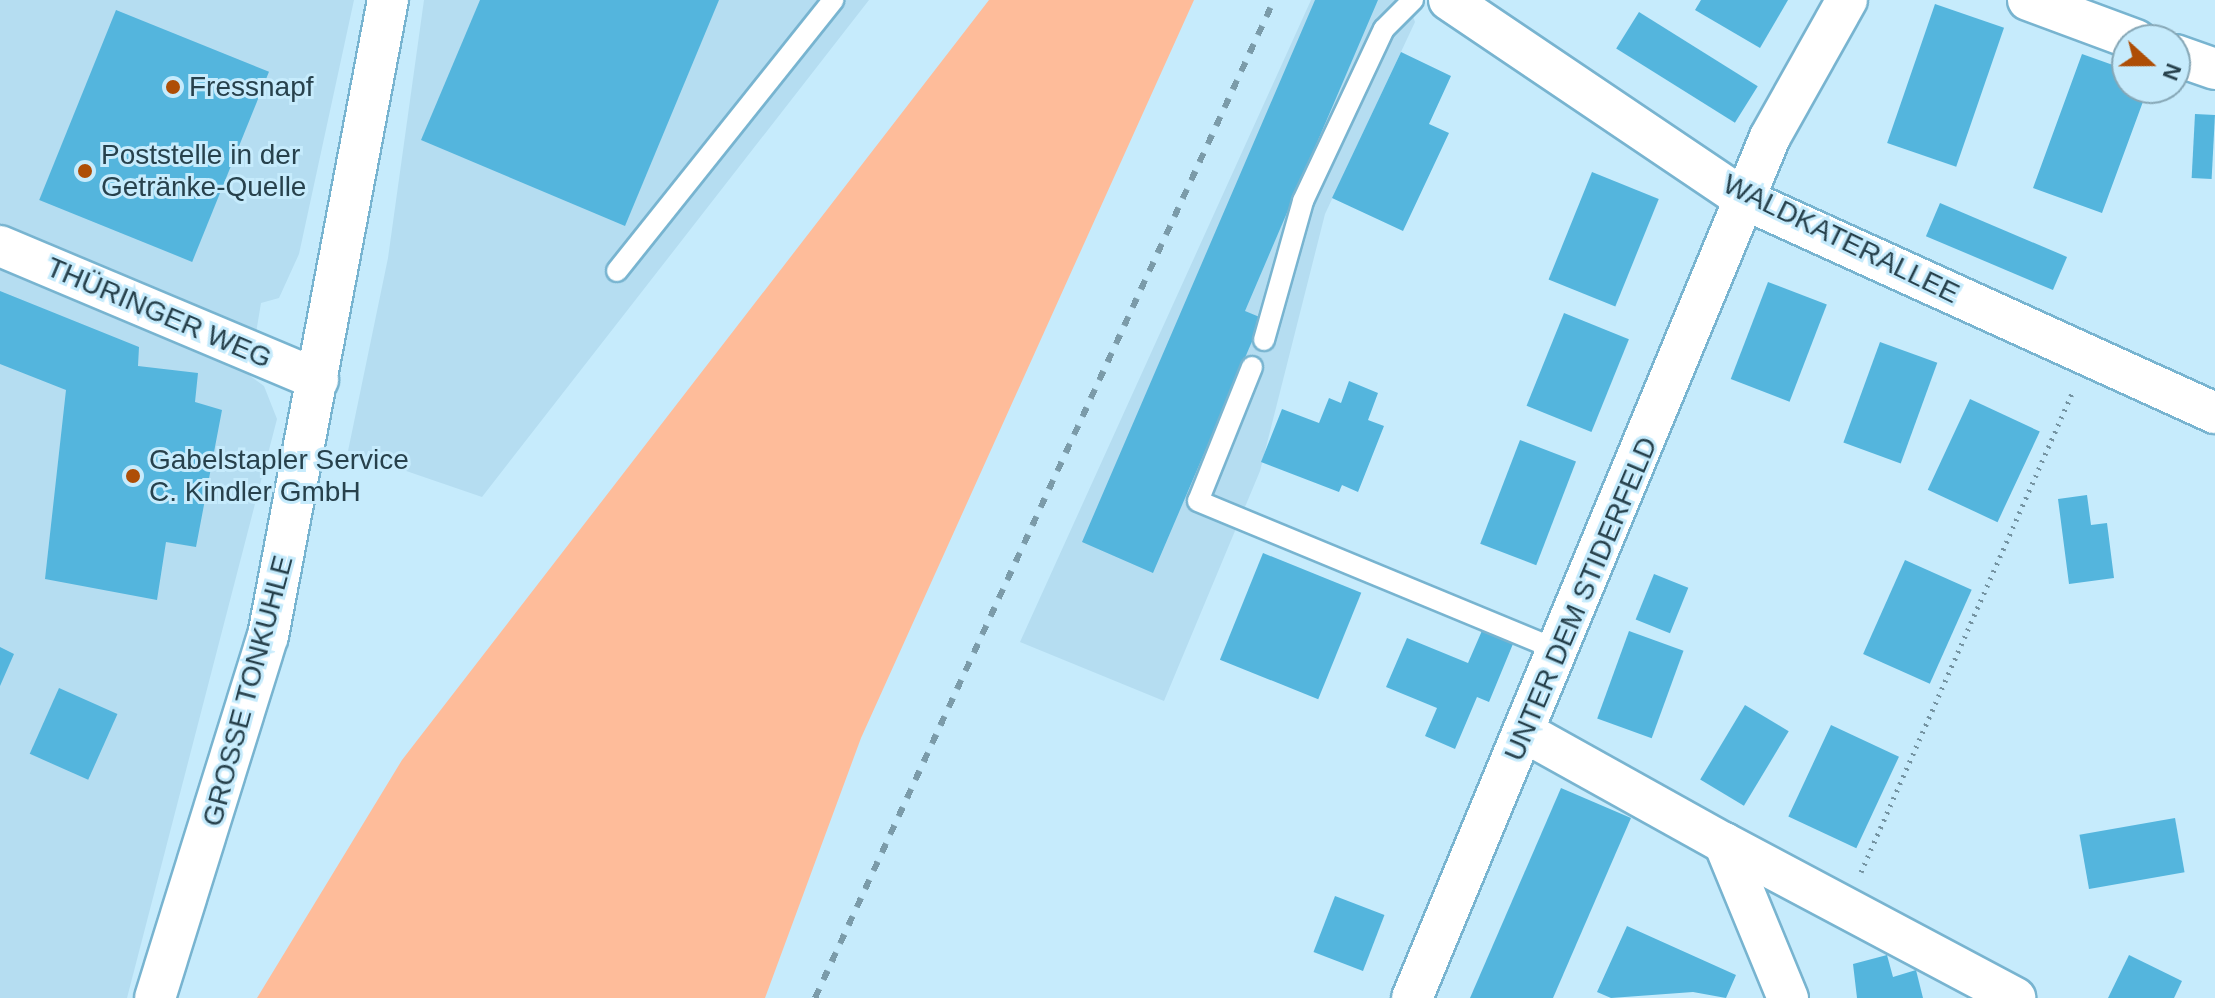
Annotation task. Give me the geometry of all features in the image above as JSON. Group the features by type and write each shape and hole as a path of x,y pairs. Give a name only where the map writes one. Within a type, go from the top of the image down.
{"street":[{"name":"GROSSE TONKUHLE","path":"155,998 268,636 388,0"},
{"name":"WALDKATERALLEE","path":"1449,0 1746,200 2215,413"},
{"name":"UNTER DEM STIDERFELD","path":"1412,998 1526,733 1770,137 1847,0"},
{"path":"2028,0 2111,31"},
{"path":"2191,61 2215,69"},
{"name":"THÜRINGER WEG","path":"0,246 318,380"},
{"path":"1526,733 1845,910 1968,985 2015,998"},
{"path":"1724,843 1788,998"}],"lane":[{"path":"617,271 833,0"},
{"path":"1264,340 1303,201 1384,29 1413,0"},
{"path":"1252,367 1198,501 1560,651"}],"path":[{"path":"1845,910 2090,354"}],"shaded area":[{"path":"0,0 354,0 299,254 279,298 261,303 249,375 264,386 277,419 127,998 0,998"},
{"path":"424,0 869,0 482,497 348,451 388,258"},
{"path":"989,0 1194,0 861,738 765,998 257,998 402,760"},
{"path":"1311,0 1407,0 1415,22 1325,214 1260,471 1164,701 1020,642"}],"building":[{"path":"480,0 719,0 625,226 421,140"},
{"path":"1315,0 1378,0 1245,311 1262,318 1153,573 1082,542"},
{"path":"1701,0 1788,0 1760,48 1695,10"},
{"path":"1935,4 2004,28 1956,167 1887,143"},
{"path":"116,10 269,72 192,262 39,200"},
{"path":"1639,12 1758,86 1735,123 1616,48"},
{"path":"1401,52 1451,76 1429,124 1449,133 1403,231 1332,198"},
{"path":"2082,54 2111,64 2111,104 2142,104 2102,213 2033,188"},
{"path":"2195,114 2215,115 2212,179 2192,178"},
{"path":"1592,172 1659,199 1615,307 1549,280"},
{"path":"1940,203 2067,257 2053,290 1926,236"},
{"path":"1768,282 1827,305 1790,402 1731,379"},
{"name":"Gabelstapler Service C. Kindler GmbH","path":"0,291 139,347 138,366 198,373 195,402 222,410 196,547 166,542 157,600 45,579 66,390 0,364"},
{"path":"1564,313 1629,339 1591,432 1527,406"},
{"path":"1880,342 1937,363 1901,463 1843,443"},
{"path":"1349,381 1378,393 1368,420 1384,426 1358,492 1342,485 1339,492 1261,462 1282,409 1319,423 1329,398 1341,403"},
{"path":"1970,399 2040,432 1998,522 1928,490"},
{"path":"1520,440 1576,462 1536,565 1480,544"},
{"path":"2087,495 2091,525 2107,523 2114,578 2069,584 2058,499"},
{"path":"1263,553 1361,593 1318,699 1220,660"},
{"path":"1905,560 1972,590 1930,684 1863,654"},
{"path":"1654,574 1688,588 1670,633 1636,619"},
{"path":"1484,626 1515,639 1489,702 1477,697 1455,749 1425,736 1437,708 1386,687 1407,638 1468,663"},
{"path":"1629,631 1684,651 1652,738 1597,718"},
{"path":"0,647 14,654 0,686"},
{"path":"59,688 117,714 88,780 30,754"},
{"path":"1745,705 1789,731 1744,806 1700,780"},
{"path":"1831,725 1899,757 1856,848 1788,817"},
{"path":"1561,788 1631,818 1553,998 1470,998"},
{"path":"2175,818 2185,872 2089,889 2079,835"},
{"path":"1335,896 1384,915 1363,971 1313,952"},
{"path":"1627,926 1736,975 1726,998 1693,992 1611,998 1597,992"},
{"path":"1887,955 1893,977 1916,970 1923,998 1857,998 1853,964"},
{"path":"2129,955 2182,981 2174,998 2108,998"}],"railway":[{"path":"815,998 1274,0"}],"place":[{"name":"Fressnapf","path":"173,87"},
{"name":"Poststelle in der Getränke-Quelle","path":"85,171"},
{"name":"Gabelstapler Service C. Kindler GmbH","path":"133,476"}]}
